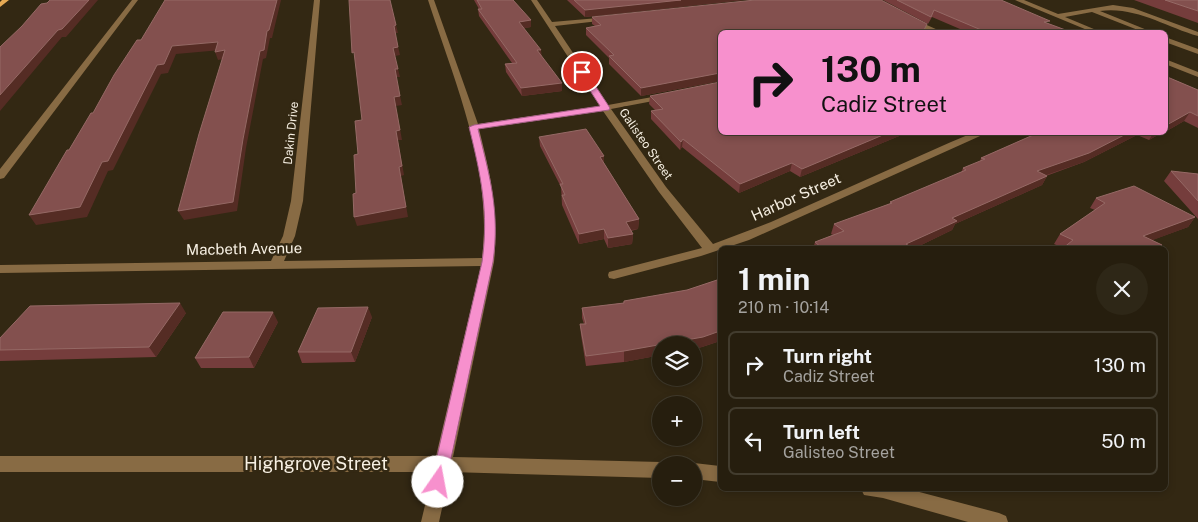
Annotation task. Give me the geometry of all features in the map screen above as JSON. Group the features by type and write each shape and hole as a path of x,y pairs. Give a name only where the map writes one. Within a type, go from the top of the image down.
{"main road":[{"path":"0,5 6,0"}],"street":[{"path":"0,176 135,0"},
{"name":"Dakin Drive","path":"276,264 288,236 297,201 318,0"},
{"path":"430,522 488,262 491,235 488,185 474,127 452,57 431,0"},
{"name":"Galisteo Street","path":"534,0 680,215 710,249"},
{"path":"1018,0 1091,30"},
{"path":"1056,16 1113,7 1133,10 1198,34"},
{"path":"1092,10 1143,30"},
{"path":"900,14 931,30"},
{"path":"551,24 617,18"},
{"path":"1168,40 1198,52"},
{"path":"1168,62 1198,75"},
{"path":"474,127 606,108 676,94"},
{"name":"Harbor Street","path":"718,246 744,237 938,149 976,135"},
{"name":"Harbor Street","path":"614,275 718,246"},
{"name":"Macbeth Avenue","path":"0,269 488,262"},
{"name":"Highgrove Street","path":"0,464 442,464 652,470"},
{"path":"702,472 718,474"},
{"path":"887,491 999,522"}],"building":[{"path":"50,0 89,0 62,29 58,30 0,95 0,47 41,4 47,3"},
{"path":"165,0 277,0 269,30 267,31 264,50 260,51 233,202 178,211 225,50 215,52 218,42 172,46 164,64 157,65 108,161 102,162 80,207 29,215 67,150 69,150 91,113 93,113 114,75 137,40 141,40"},
{"path":"349,0 390,0 396,25 394,26 398,47 393,48 398,69 395,69 400,96 394,97 400,130 396,131 402,166 399,167 406,207 354,217 353,194 356,193 354,155 358,154 355,121 362,120 354,52 352,53"},
{"path":"477,0 513,0 531,20 519,22 541,50 537,50 562,83 521,88 505,64 517,63 478,9 482,9"},
{"path":"574,0 681,0 585,10"},
{"path":"755,0 881,0 927,24 924,30 718,30 718,73 641,88 609,56 614,55 586,28 601,25 592,17"},
{"path":"897,0 1001,0 1050,21 1044,22 1066,30 981,30 934,10 931,17"},
{"path":"1165,0 1198,0 1198,11"},
{"path":"1168,77 1198,90 1198,116 1190,112 1168,124"},
{"path":"718,82 718,135 883,135 802,169 792,163 740,184 683,139 681,142 651,111 663,109 650,96"},
{"path":"586,129 604,156 600,157 639,219 626,222 633,234 608,238 604,229 579,234 562,195 565,195 560,184 563,184 539,137"},
{"path":"1033,135 1124,135 1089,153 1037,171 1047,176 952,218 957,221 906,244 909,246 820,246 815,242 844,231 834,224 892,203 890,202 966,170 963,168 985,159 981,158"},
{"path":"1171,171 1198,174 1198,201"},
{"path":"1134,186 1195,217 1143,236 1161,246 1066,246 1073,240 1060,234 1105,203 1096,198"},
{"path":"718,280 718,332 702,337 652,336 652,346 586,356 580,324 586,324 582,308 624,303 624,301 687,290"},
{"path":"180,303 149,347 0,350 0,338 30,306"},
{"path":"368,307 351,352 298,352 318,308"},
{"path":"223,312 273,312 249,357 195,358"}],"route":[{"path":"438,482 488,262 491,235 488,185 474,127 606,108 582,72"}]}
